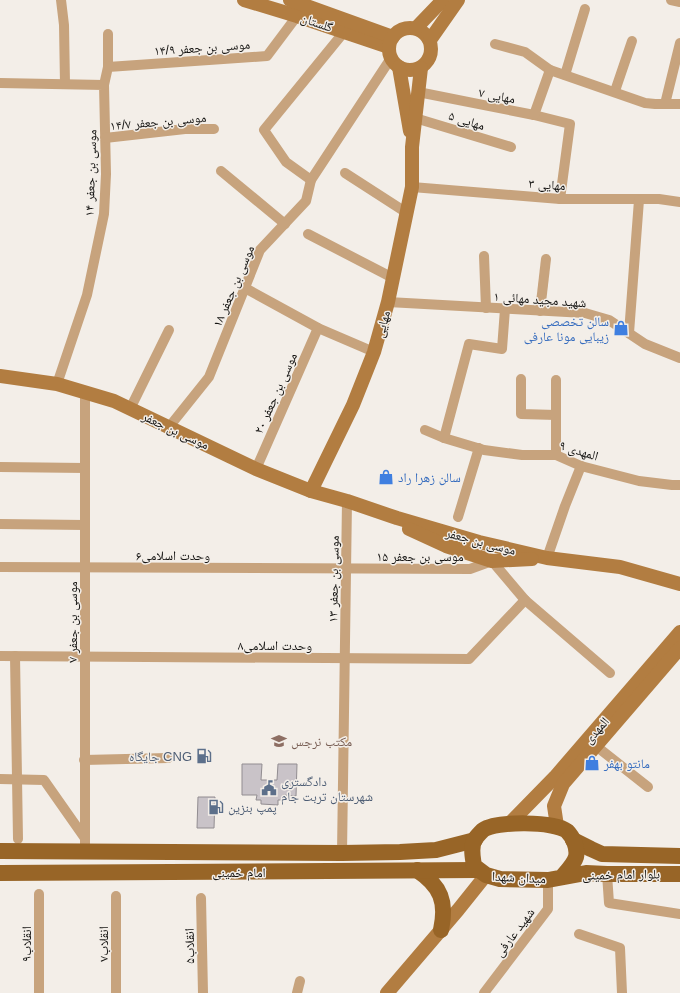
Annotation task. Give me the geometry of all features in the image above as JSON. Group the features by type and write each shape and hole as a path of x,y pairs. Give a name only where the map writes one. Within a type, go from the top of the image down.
{"main road":[{"path":"475,840 483,830 492,826 509,824 538,824 557,826 567,832 573,840"},
{"name":"امام خمینی","path":"0,851 31,851 84,844 342,853 400,852 436,850 475,840"},
{"name":"میدان شهدا","path":"475,840 472,850 474,866 481,873 500,879 555,879 572,865 576,856 576,848 573,840"},
{"name":"بلوار امام خمینی","path":"573,840 602,854 680,856"},
{"path":"31,851 26,856 25,862 27,868 32,873"},
{"path":"400,852 408,857 408,862 406,867 400,871"},
{"path":"642,874 634,866 638,858 644,855"},
{"path":"417,870 428,878 438,889 443,902 444,916 441,930"},
{"name":"امام خمینی","path":"0,873 417,870 481,873"},
{"name":"بلوار امام خمینی","path":"555,879 586,873 680,874"}],"street":[{"path":"61,0 64,25 65,84"},
{"name":"گلستان","path":"244,0 344,32 393,52"},
{"name":"گلستان","path":"290,0 393,52"},
{"path":"416,28 443,0"},
{"path":"430,40 458,0"},
{"path":"671,0 680,2"},
{"path":"565,75 585,9"},
{"name":"موسی بن جعفر ۱۴/۹","path":"108,67 267,56 297,16"},
{"path":"393,52 406,70 421,68 429,60 432,50 430,40 424,32 416,28 407,28 399,31 393,52 412,147"},
{"path":"311,180 286,162 264,130 344,32"},
{"path":"0,82 104,85 108,67 108,34"},
{"path":"615,91 632,41"},
{"path":"665,104 680,43"},
{"path":"495,44 525,52 550,70 645,102 680,104"},
{"name":"موسی بن جعفر ۱۸","path":"169,427 209,377 260,250 306,201 311,180 393,52"},
{"path":"412,147 421,68"},
{"path":"534,115 550,70"},
{"name":"موسی بن جعفر ۱۴","path":"57,384 87,294 104,214 106,174 104,85"},
{"name":"مهایی ۷","path":"418,92 534,115 570,124 560,199"},
{"name":"مهایی ۵","path":"416,118 511,147"},
{"name":"موسی بن جعفر ۱۴/۷","path":"105,138 185,129 214,129"},
{"name":"مهایی","path":"311,491 353,405 374,352 388,302 412,187 412,147"},
{"path":"222,171 285,224"},
{"path":"345,173 407,213"},
{"name":"مهایی ۳","path":"412,187 560,199 659,200 680,202"},
{"path":"629,333 639,200"},
{"path":"308,234 393,278"},
{"path":"484,256 486,308"},
{"path":"540,311 546,259"},
{"path":"245,288 318,328 374,352"},
{"name":"شهید مجید مهائی ۱","path":"388,302 585,313 609,320 645,344 680,358"},
{"path":"444,438 470,344 502,349 505,309"},
{"name":"موسی بن جعفر ۲۰","path":"256,469 318,328"},
{"path":"130,409 169,330"},
{"name":"موسی بن جعفر","path":"0,376 57,384 114,401 256,469 311,491 452,534 547,558 620,567 680,584"},
{"path":"521,379 521,414 556,415"},
{"path":"556,380 556,455"},
{"name":"موسی بن جعفر ۷","path":"84,844 86,392"},
{"name":"المهدی ۹","path":"425,430 444,438 479,448 522,455 556,455 581,466 639,481 680,485"},
{"path":"458,517 479,448"},
{"path":"547,558 581,466"},
{"path":"0,467 85,468"},
{"name":"موسی بن جعفر","path":"346,501 446,546 492,561 547,558"},
{"name":"موسی بن جعفر ۱۳","path":"342,853 346,501"},
{"path":"0,524 85,525"},
{"path":"492,561 525,600 610,673"},
{"name":"موسی بن جعفر ۱۵","path":"346,569 470,569 492,561"},
{"name":"وحدت اسلامی۶","path":"0,567 346,569"},
{"name":"وحدت اسلامی۸","path":"0,656 469,659 525,600"},
{"name":"المهدی","path":"509,824 554,777 680,632"},
{"name":"المهدی","path":"557,826 554,806 562,784 680,648"},
{"path":"15,656 18,839"},
{"path":"596,746 648,787"},
{"path":"84,760 168,758"},
{"path":"0,779 44,780 84,844"},
{"path":"387,993 441,930 481,873"},
{"path":"607,874 609,903 680,914"},
{"name":"شهید عارفی","path":"484,993 548,909 555,879"},
{"name":"انقلاب۹","path":"39,894 39,993"},
{"name":"انقلاب۷","path":"116,896 116,993"},
{"name":"انقلاب۵","path":"201,898 203,993"},
{"path":"579,934 620,948 622,993"},
{"path":"297,993 300,980"}],"building":[{"name":"دادگستری شهرستان تربت جام","path":"242,764 262,764 261,780 277,780 278,764 297,764 296,796 283,795 283,800 278,800 278,805 261,804 261,800 256,800 257,795 242,795"},
{"path":"198,797 215,797 214,828 197,828"}],"place":[{"name":"سالن تخصصی زیبایی مونا عارفی","path":"621,328"},
{"name":"سالن زهرا راد","path":"386,477"},
{"name":"مكتب نرجس","path":"279,741"},
{"name":"جایگاه CNG","path":"204,756"},
{"name":"مانتو بهفر","path":"592,763"},
{"name":"دادگستری شهرستان تربت جام","path":"269,788"},
{"name":"پمپ بنزین","path":"216,807"}]}
